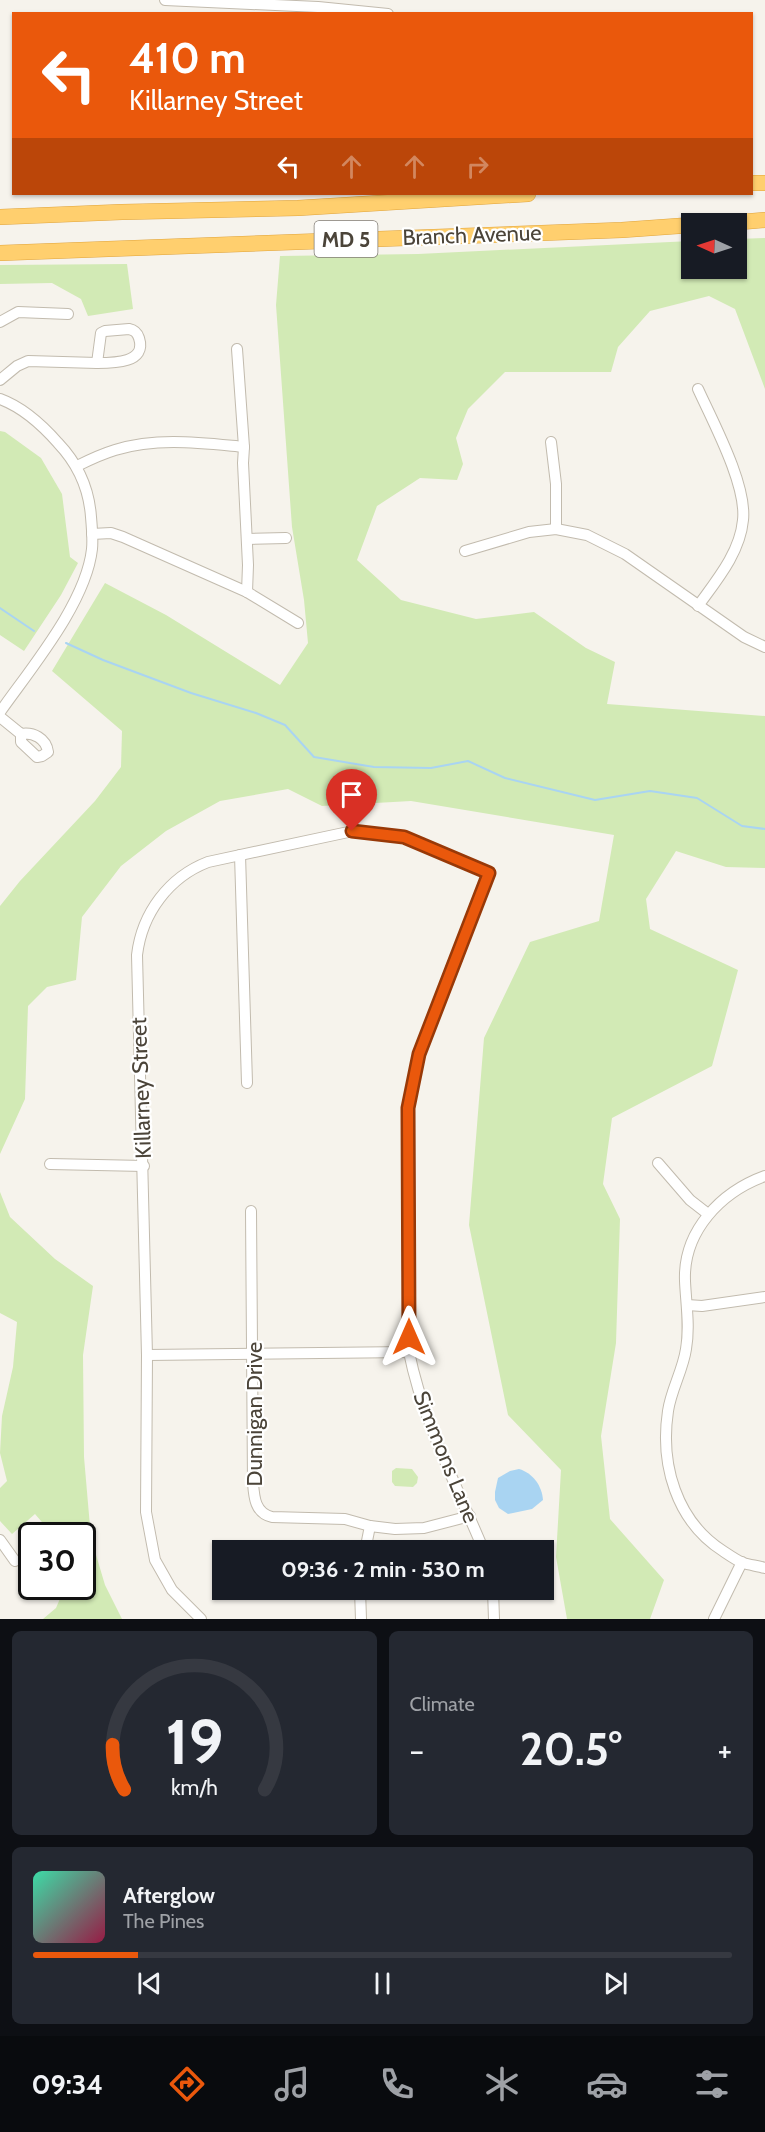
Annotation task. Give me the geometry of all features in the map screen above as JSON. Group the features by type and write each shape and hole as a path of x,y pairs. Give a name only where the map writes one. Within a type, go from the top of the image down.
{"highway":[{"name":"Branch Avenue","path":"0,217 298,208 512,195"},
{"path":"747,222 765,220"},
{"name":"Branch Avenue","path":"0,253 545,233 681,226"}],"street":[{"path":"165,0 318,7 368,12"},
{"path":"0,322 18,312 68,314"},
{"path":"0,380 17,366 28,361 97,363 122,362 135,356 140,348 139,337 135,331 124,329 101,333 97,363"},
{"path":"237,349 244,447 247,592"},
{"path":"698,389 734,472 742,501 744,520 731,557 698,606"},
{"path":"0,399 43,427 70,455 84,481 92,534 92,550 74,604 0,715 21,734"},
{"path":"77,466 118,449 153,443 198,442 244,447"},
{"path":"551,442 556,484 555,529"},
{"path":"465,551 529,532 555,529 587,535 625,554 744,637 765,647"},
{"path":"92,534 111,533 123,537 247,592 298,623"},
{"path":"247,539 286,538"},
{"name":"Killarney Street","path":"201,1619 172,1590 155,1560 150,1545 146,1512 147,1355 144,1166 137,955 140,935 148,917 166,890 183,875 208,862 352,831 404,837 489,873"},
{"path":"240,855 247,1083"},
{"name":"Simmons Lane","path":"480,1540 426,1415 415,1382 409,1353 408,1108 419,1054 489,873"},
{"path":"658,1163 690,1200 708,1214"},
{"path":"50,1164 144,1166"},
{"path":"765,1176 749,1182 720,1202 708,1214 691,1244 686,1263 685,1280 686,1351 668,1409 666,1435 667,1462 672,1486 693,1523 712,1543 742,1562 765,1568"},
{"name":"Dunnigan Drive","path":"251,1210 253,1483 255,1501 259,1509 272,1517 345,1519 370,1526 395,1529 424,1528 470,1516"},
{"path":"687,1305 702,1306 765,1297"},
{"path":"147,1355 409,1353"},
{"path":"367,1540 370,1526"},
{"path":"0,1540 15,1561"},
{"path":"714,1619 742,1562"},
{"path":"360,1600 361,1619"},
{"path":"493,1600 494,1619"}],"green space":[{"path":"765,238 765,389 735,309 709,296 650,311 618,347 611,372 505,372 468,409 456,438 463,464 457,480 420,478 377,506 357,560 401,600 476,619 534,612 586,648 615,662 607,704 765,716 765,868 726,867 676,851 646,899 650,929 738,970 712,1066 612,1118 603,1184 620,1219 616,1343 601,1436 610,1519 664,1580 650,1619 567,1619 556,1557 561,1470 508,1415 469,1225 484,1038 530,942 599,921 614,835 411,801 322,806 288,789 220,801 166,831 121,866 82,917 76,980 47,987 28,1006 25,1099 0,1154 0,906 20,881 95,801 121,767 122,731 52,671 105,583 166,615 280,685 308,643 304,600 292,527 276,305 280,256 418,254 681,241 681,279 747,279 747,239"},
{"path":"127,264 133,309 88,316 81,299 52,283 0,284 0,265"},
{"path":"0,431 5,432 41,458 62,494 70,557 78,563 61,595 24,651 0,635"},
{"path":"0,1192 10,1217 55,1259 93,1286 83,1355 84,1457 90,1522 42,1522 35,1514 26,1522 18,1522 18,1529 12,1534 0,1521 0,1488 7,1481 0,1453 2,1416 13,1367 17,1322 0,1313"},
{"path":"396,1468 412,1469 418,1477 417,1483 413,1487 395,1486 392,1482 392,1471"},
{"path":"96,1555 105,1585 122,1619 43,1619 56,1608 59,1600 96,1600"}],"water":[{"path":"519,1469 536,1481 543,1500 532,1509 508,1514 499,1508 495,1500 498,1478"}],"waterway":[{"path":"0,608 34,631"},
{"path":"66,643 103,660 191,693 256,713 285,725 314,757 374,767 431,768 468,761 505,778 595,800 650,791 697,798 742,826 765,829"}],"route":[{"path":"352,831 404,837 489,873 419,1054 408,1108 409,1337"}]}
